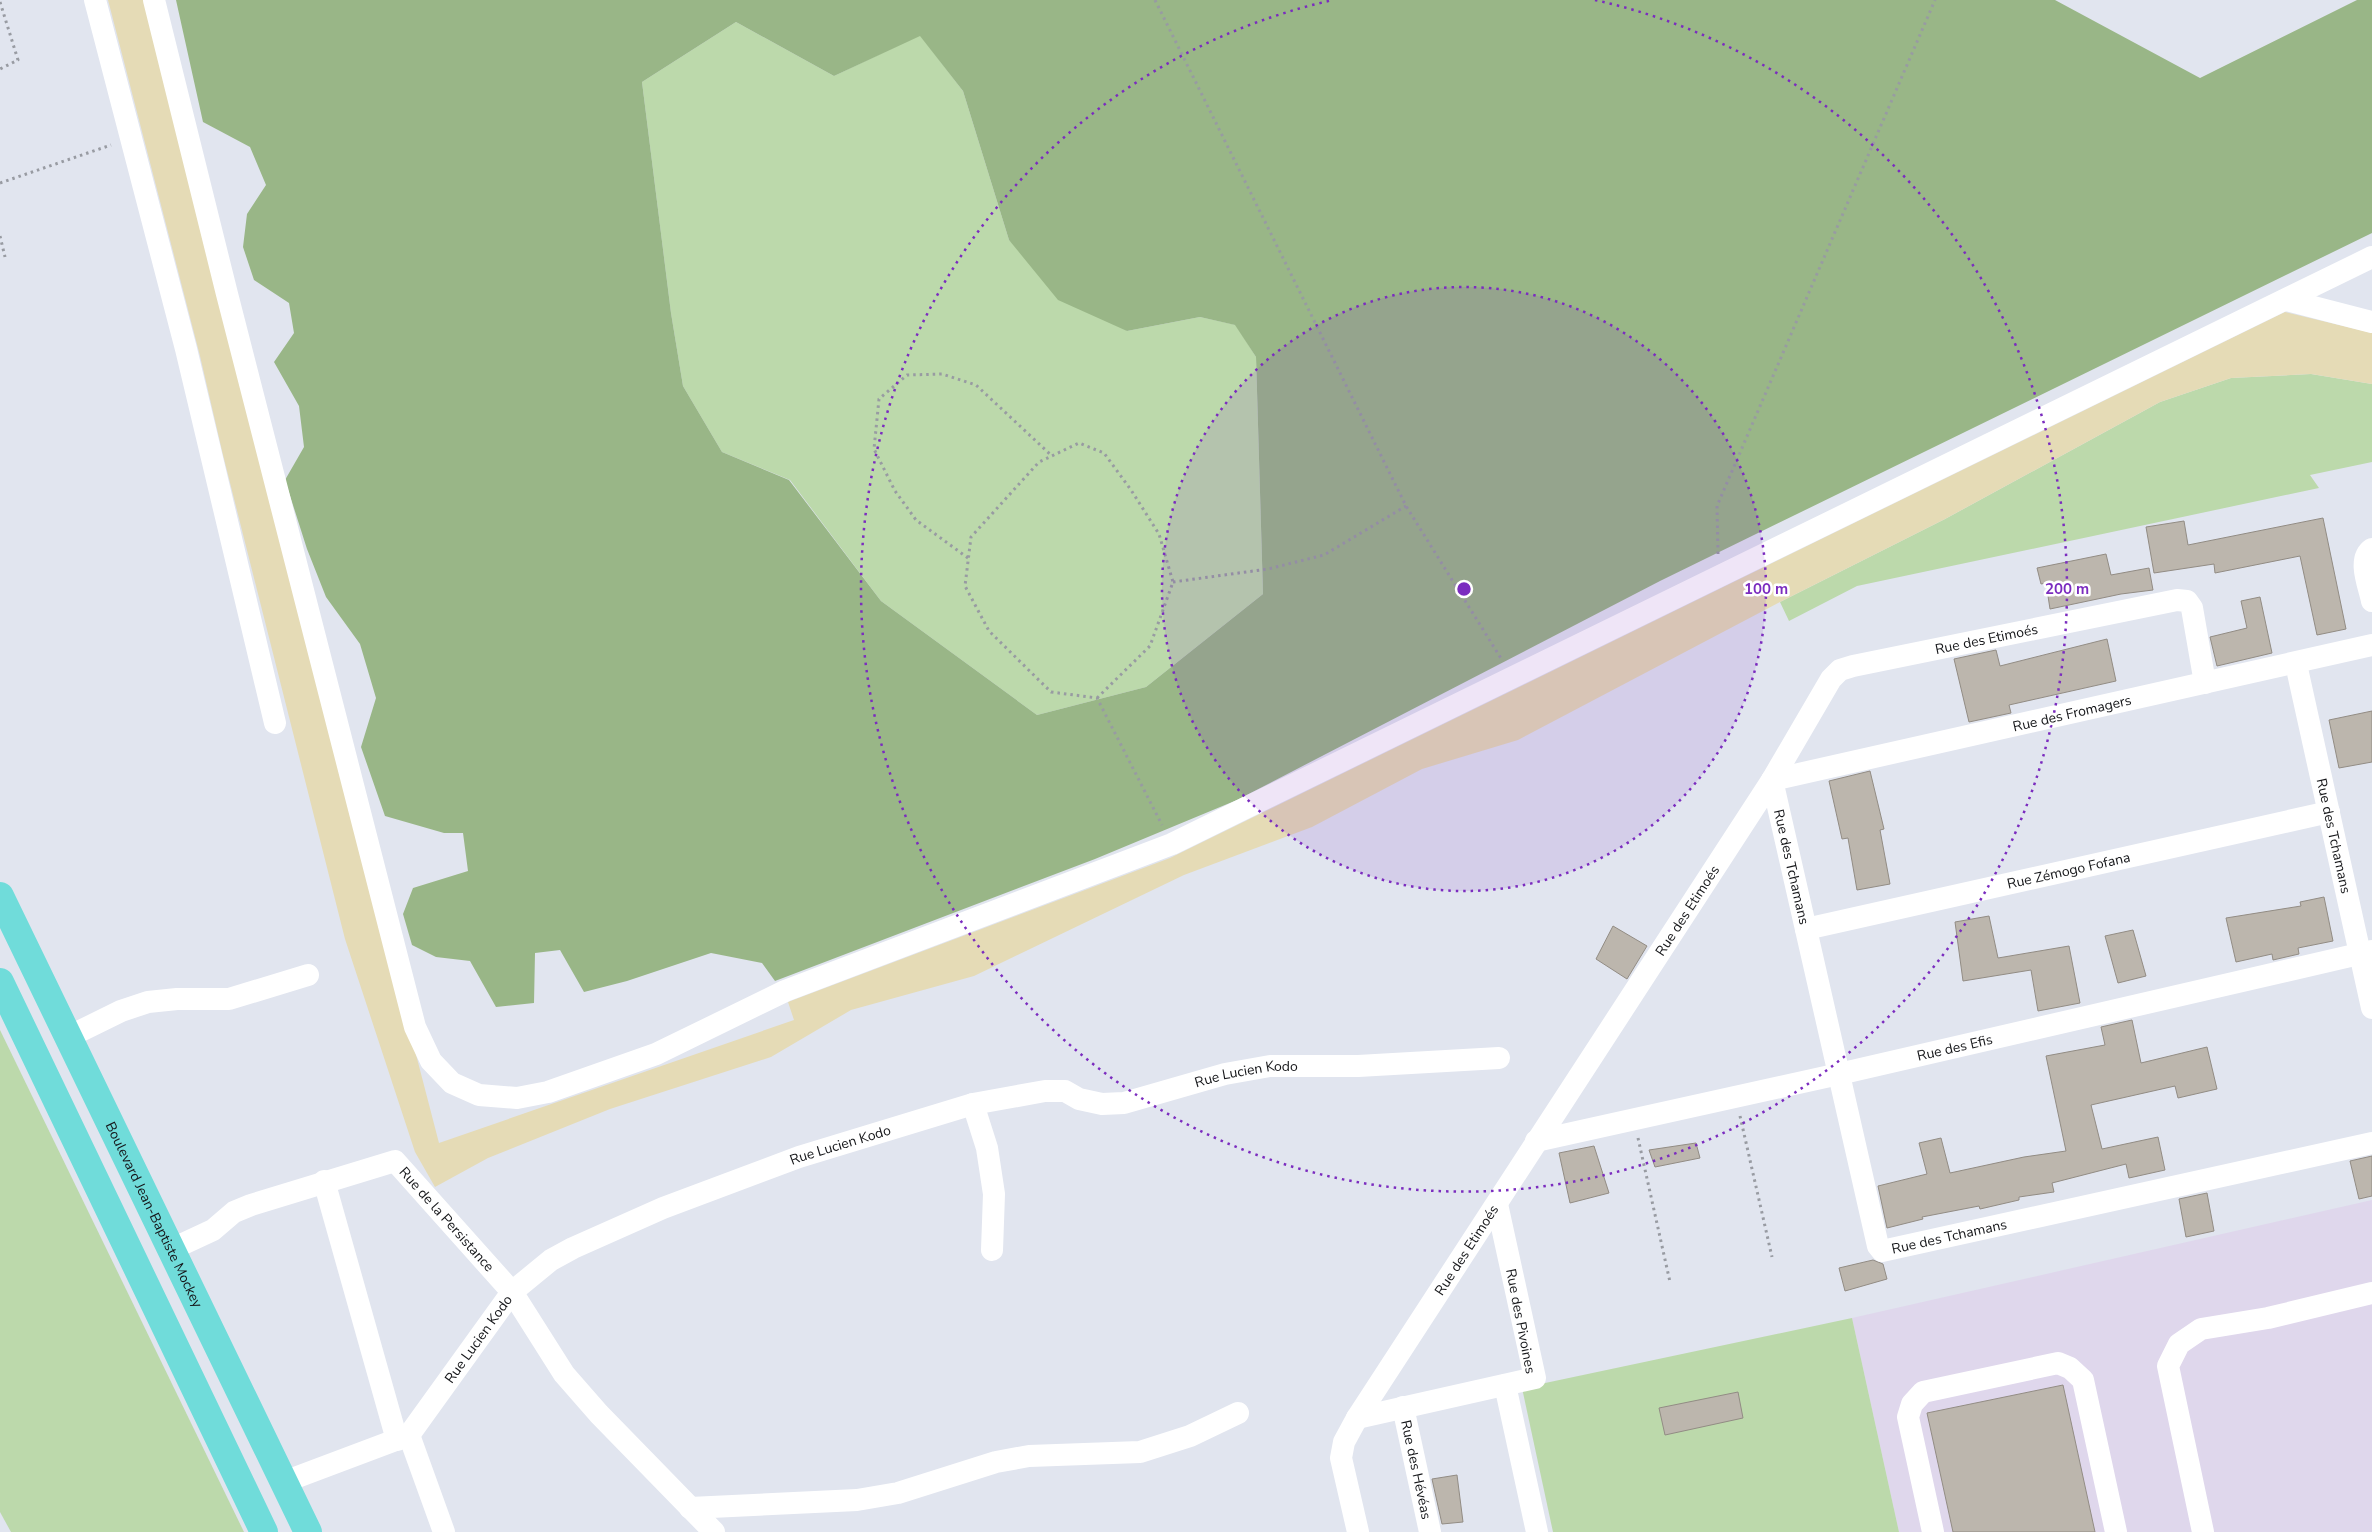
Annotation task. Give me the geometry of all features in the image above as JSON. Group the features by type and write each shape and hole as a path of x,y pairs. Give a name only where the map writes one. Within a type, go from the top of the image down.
{"highway":[{"name":"Boulevard Jean-Baptiste Mockey","path":"0,896 308,1532"},
{"path":"0,982 264,1532"}],"street":[{"path":"95,0 188,358 275,723"},
{"path":"154,0 415,1027 431,1061 452,1083 480,1095 517,1098 548,1092 656,1054 785,991 1172,844 2372,257"},
{"path":"2286,300 2372,322"},
{"path":"2372,549 2367,552 2364,561 2372,601"},
{"name":"Rue des Etimoés","path":"1358,1532 1341,1458 1344,1442 1357,1418 1772,780 1831,679 1840,670 1853,666 2177,600 2187,601 2192,608 2205,683"},
{"name":"Rue des Fromagers","path":"1772,780 2296,664 2372,645"},
{"name":"Rue des Tchamans","path":"2296,664 2330,812 2366,952 2372,1008"},
{"name":"Rue des Tchamans","path":"1772,780 1878,1246 1882,1251 2372,1143"},
{"name":"Rue Zémogo Fofana","path":"1806,929 2330,812"},
{"name":"Rue des Efis","path":"1536,1141 1839,1074 2366,952"},
{"path":"68,1037 121,1011 148,1002 176,998 229,999 308,975"},
{"name":"Rue Lucien Kodo","path":"403,1438 512,1292 551,1260 573,1248 663,1208 799,1157 973,1104 1046,1090 1065,1091 1079,1099 1102,1104 1124,1102 1225,1074 1270,1066 1358,1066 1499,1058"},
{"path":"973,1104 987,1148 994,1194 992,1250"},
{"name":"Rue de la Persistance","path":"170,1250 213,1230 234,1212 324,1181 396,1161 512,1292 564,1374 636,1454 714,1532"},
{"path":"324,1181 403,1438 444,1532"},
{"name":"Rue des Pivoines","path":"1357,1418 1535,1378 1497,1204"},
{"path":"2203,1532 2168,1366 2179,1344 2201,1329 2268,1318 2372,1293"},
{"path":"1933,1532 1908,1417 1912,1404 1922,1392 2058,1363 2070,1368 2083,1380 2116,1532"},
{"path":"1505,1385 1536,1532"},
{"name":"Rue des Hévéas","path":"1403,1408 1430,1532"},
{"path":"690,1508 857,1500 898,1493 996,1462 1029,1456 1140,1452 1190,1436 1238,1413"},
{"path":"284,1482 403,1438"}],"path":[{"path":"1155,0 1406,506 1513,678"},
{"path":"1718,577 1717,506 1935,0"},
{"path":"0,2 18,60 0,69"},
{"path":"0,183 131,138"},
{"path":"0,236 5,257"},
{"path":"968,558 916,520 895,491 874,449 879,399 907,375 942,374 976,385 1052,456"},
{"path":"1080,443 1104,453 1159,534 1173,582 1150,646 1097,698 1051,692 988,631 965,586 970,537 1039,462 1080,443"},
{"path":"1173,582 1268,569 1324,555 1406,506"},
{"path":"1097,698 1172,844"},
{"path":"1736,1097 1772,1257"},
{"path":"1634,1119 1670,1282"}],"shaded area":[{"path":"2372,1200 2372,1532 1899,1532 1852,1318"}],"green space":[{"path":"176,0 2055,0 2200,78 2357,0 2372,0 2372,233 1660,581 1237,800 1095,859 775,981 762,963 711,953 627,981 584,992 560,950 535,953 534,1003 496,1007 470,961 436,957 412,945 403,914 413,888 468,871 463,833 444,833 385,816 361,747 376,698 360,644 326,597 307,549 285,480 304,447 299,406 274,362 294,333 289,303 254,280 243,247 247,214 266,185 250,147 203,122","holes":["736,22 834,76 920,36 963,91 1009,240 1058,300 1127,331 1200,317 1235,325 1256,357 1263,594 1146,687 1037,715 881,601 789,480 722,452 683,386 671,313 642,82"]},
{"path":"736,22 834,76 920,35 963,91 1009,240 1127,331 1200,317 1236,325 1256,357 1263,594 1146,687 1037,715 881,601 790,480 722,452 683,386 671,313 642,82"},
{"path":"2311,374 2372,384 2372,462 2310,475 2319,488 1857,586 1789,621 1780,602 1945,519 2160,402 2231,378"},
{"path":"0,1030 244,1532 11,1532 0,1512"},
{"path":"1852,1318 1899,1532 1553,1532 1522,1388"}],"sand":[{"path":"108,0 145,0 219,296 439,1143 794,1020 788,1002 1170,858 2285,312 2372,333 2372,384 2311,374 2231,378 2160,402 1945,519 1780,602 1518,740 1422,769 1312,827 1184,875 974,976 851,1010 771,1057 610,1109 488,1158 435,1187 415,1152 345,939 223,455 200,356"}],"building":[{"path":"2323,518 2346,629 2317,635 2300,556 2215,573 2214,564 2154,573 2146,527 2184,521 2188,545"},
{"path":"2106,554 2111,575 2149,568 2153,590 2121,594 2050,609 2046,583 2041,584 2037,568"},
{"path":"2260,597 2272,653 2217,666 2210,637 2247,628 2241,601"},
{"path":"2107,639 2116,681 2009,705 2011,713 1969,722 1954,659 1996,650 2000,666"},
{"path":"2372,711 2372,762 2339,768 2329,720"},
{"path":"1870,771 1884,829 1880,830 1890,884 1857,890 1848,838 1842,839 1829,781"},
{"path":"2324,897 2333,941 2298,948 2299,954 2273,960 2272,954 2236,962 2226,918 2301,906 2300,902"},
{"path":"1989,916 1998,958 2069,946 2080,1003 2038,1011 2031,970 1963,981 1955,922"},
{"path":"1613,926 1647,946 1627,979 1596,959"},
{"path":"2133,930 2146,976 2118,983 2105,936"},
{"path":"2132,1020 2141,1063 2207,1047 2217,1089 2178,1098 2175,1086 2091,1105 2102,1149 2158,1137 2165,1170 2129,1178 2126,1164 2052,1183 2054,1192 2019,1197 2019,1200 1980,1209 1979,1206 1922,1217 1923,1219 1887,1228 1878,1186 1927,1174 1919,1143 1941,1138 1950,1173 2024,1157 2066,1151 2046,1056 2105,1045 2101,1027"},
{"path":"1696,1143 1700,1158 1655,1167 1649,1150"},
{"path":"1594,1146 1609,1193 1570,1203 1559,1153"},
{"path":"2372,1156 2372,1196 2359,1199 2350,1161"},
{"path":"2207,1193 2214,1231 2186,1237 2179,1199"},
{"path":"1873,1260 1883,1264 1887,1279 1845,1291 1839,1268"},
{"path":"2063,1385 2095,1532 1953,1532 1927,1413"},
{"path":"1738,1392 1743,1418 1665,1435 1659,1408"},
{"path":"1457,1475 1463,1522 1442,1524 1432,1479"}]}
